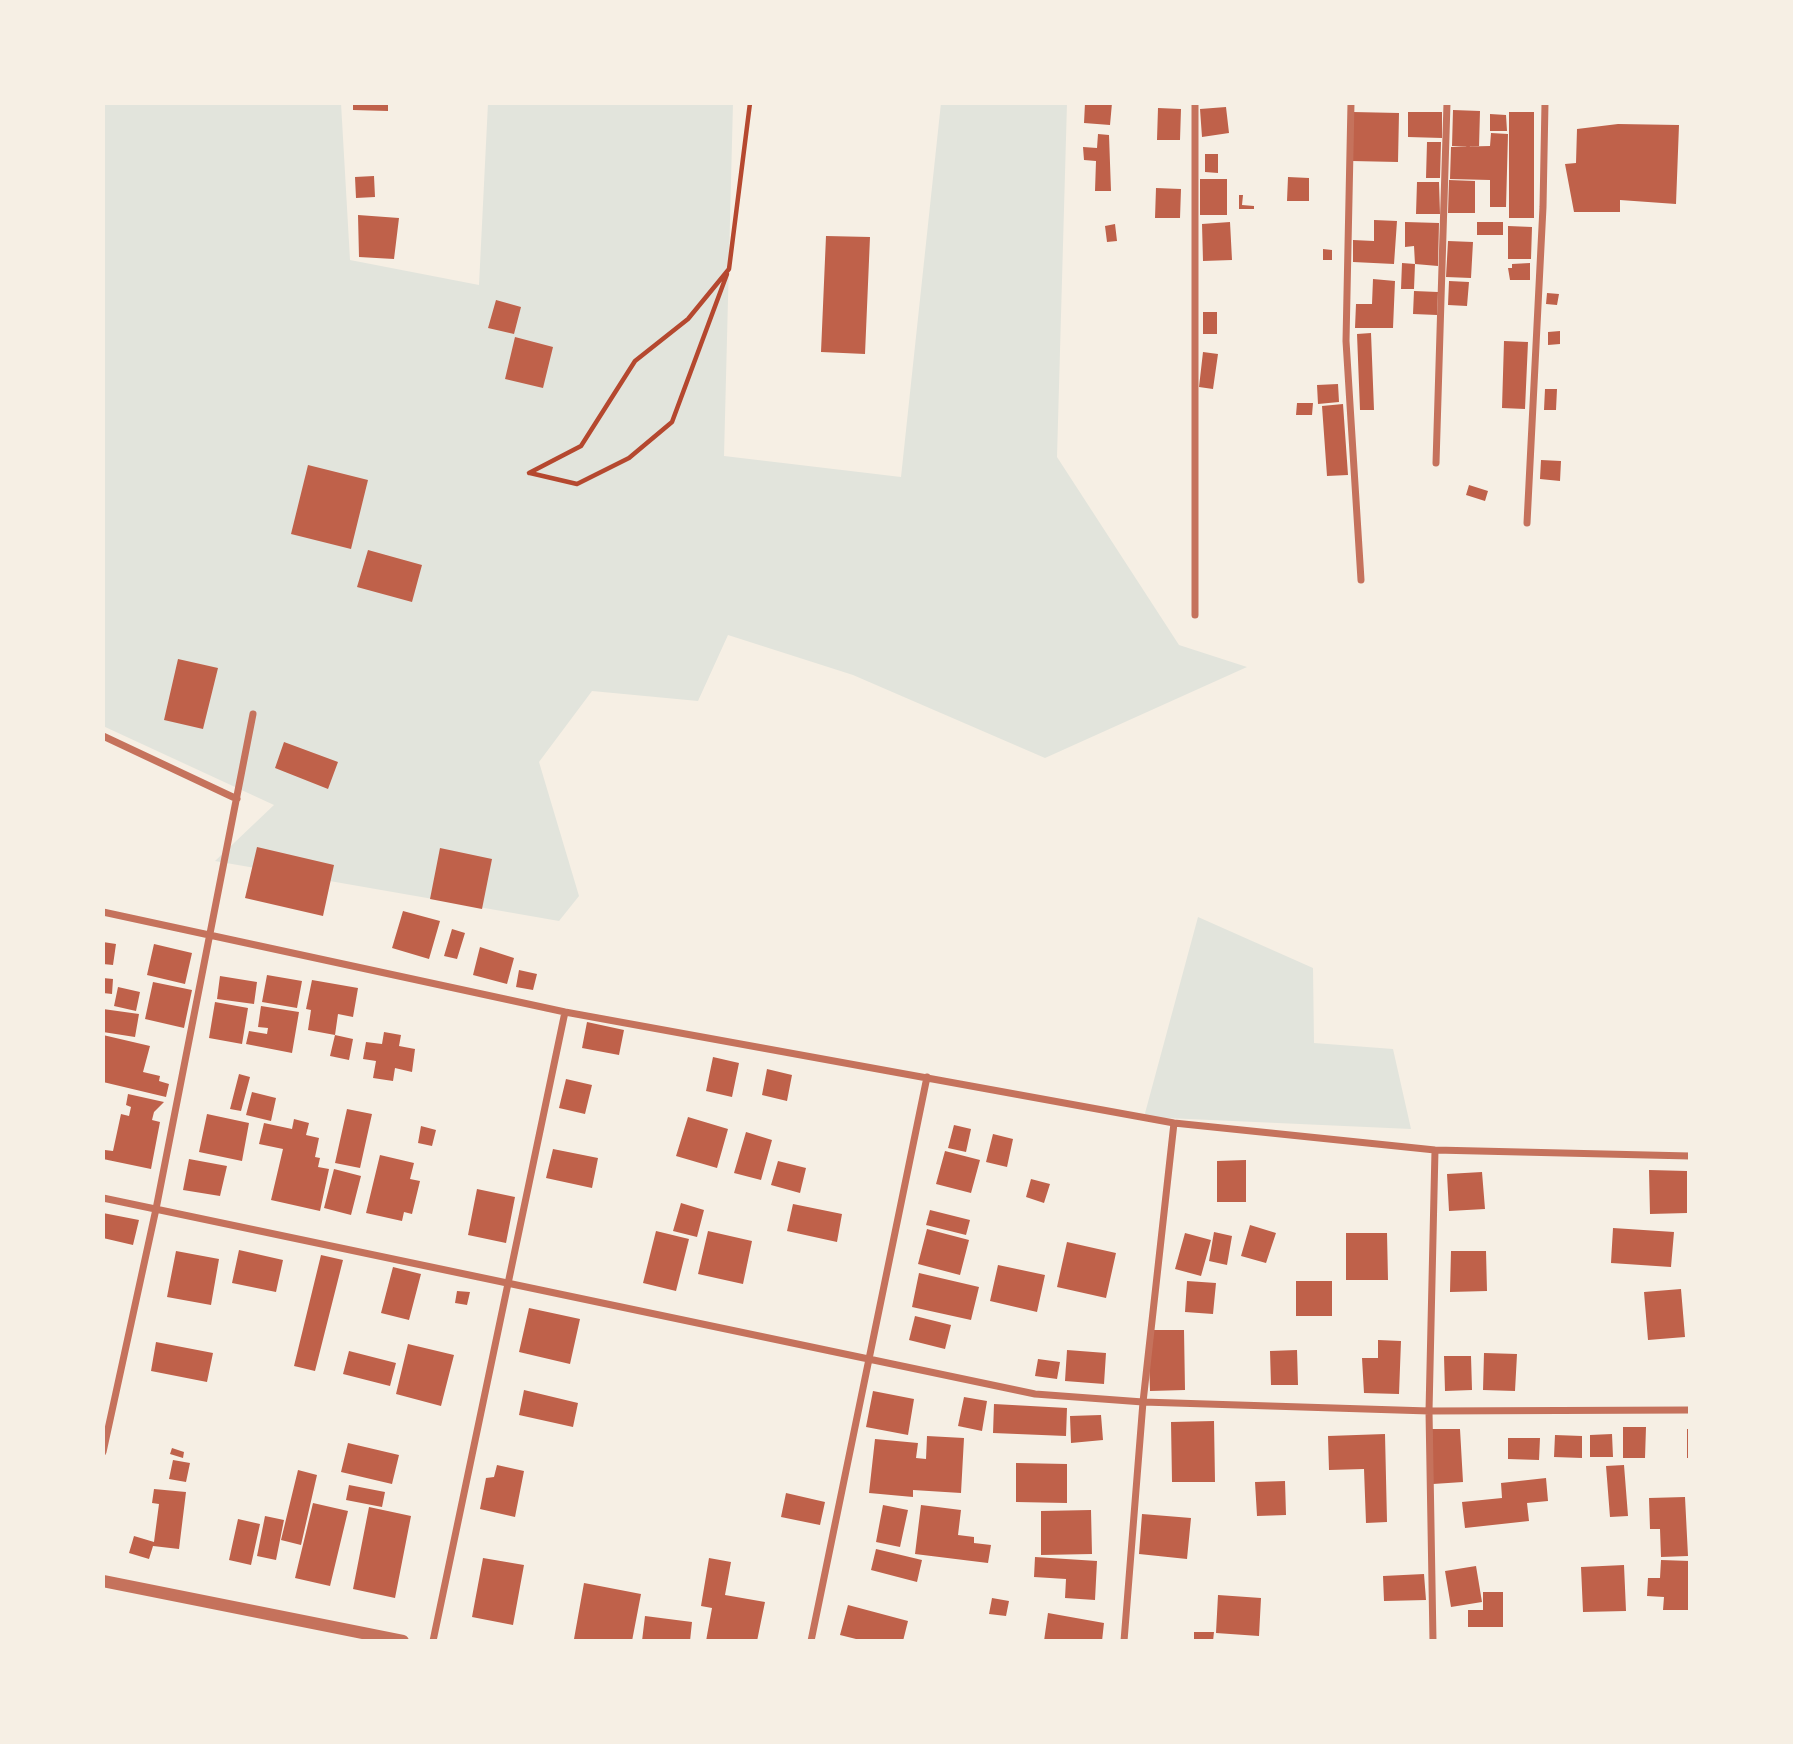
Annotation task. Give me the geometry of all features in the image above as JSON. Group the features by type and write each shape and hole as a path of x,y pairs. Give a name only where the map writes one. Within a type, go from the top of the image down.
{"street":[{"path":"1195,103 1195,615"},
{"path":"1351,103 1346,341 1361,580"},
{"path":"1436,463 1447,103"},
{"path":"1527,523 1543,207 1545,103"},
{"path":"103,1452 156,1209 253,714"},
{"path":"103,736 237,799"},
{"path":"103,912 565,1012 1174,1123 1435,1150 1690,1156"},
{"path":"433,1641 565,1012"},
{"path":"811,1641 927,1077"},
{"path":"1124,1641 1143,1402 1174,1123"},
{"path":"1433,1641 1429,1411 1435,1150"},
{"path":"103,1198 508,1281 1035,1394 1143,1402 1429,1411 1690,1410"},
{"path":"103,1581 403,1641"}],"path":[{"path":"729,269 688,319 635,361 581,446 529,473 577,484 629,458 672,422 729,269 750,103"}],"shaded area":[{"path":"103,103 341,103 350,260 479,285 488,103 733,103 724,456 901,477 941,103 1067,103 1057,457 1179,645 1247,667 1045,758 853,675 728,635 698,701 592,691 539,762 579,896 559,921 215,861 274,805 103,726"},
{"path":"1198,917 1313,968 1314,1043 1393,1049 1411,1129 1144,1117"}],"building":[{"path":"353,103 388,103 388,111 353,110"},
{"path":"1085,103 1112,103 1110,125 1084,123"},
{"path":"1226,107 1229,133 1202,137 1200,109"},
{"path":"1158,108 1181,109 1180,140 1157,140"},
{"path":"1453,110 1480,111 1479,147 1452,146"},
{"path":"1353,112 1399,113 1398,162 1352,161"},
{"path":"1408,112 1442,112 1442,138 1408,137"},
{"path":"1509,112 1534,112 1534,218 1509,218"},
{"path":"1490,114 1506,115 1507,131 1490,131"},
{"path":"1618,124 1679,125 1676,204 1620,200 1620,212 1574,212 1565,164 1576,163 1577,129"},
{"path":"1491,133 1508,134 1506,207 1490,207 1490,180 1450,179 1451,147 1490,146"},
{"path":"1098,134 1109,135 1111,191 1095,191 1096,161 1084,160 1083,147 1097,148"},
{"path":"1427,142 1441,142 1440,178 1426,178"},
{"path":"1205,154 1218,154 1218,173 1205,172"},
{"path":"374,176 375,197 356,198 355,177"},
{"path":"1288,177 1309,178 1309,201 1287,201"},
{"path":"1200,179 1227,179 1227,215 1200,215"},
{"path":"1449,180 1475,181 1475,213 1448,213"},
{"path":"1417,182 1439,182 1440,214 1416,214"},
{"path":"1156,188 1181,189 1180,218 1155,218"},
{"path":"1239,195 1243,195 1242,205 1254,206 1254,209 1239,209"},
{"path":"358,215 399,218 394,259 359,257"},
{"path":"1374,220 1397,221 1394,264 1353,262 1353,240 1374,241"},
{"path":"1230,222 1232,260 1203,261 1202,224"},
{"path":"1405,222 1439,223 1438,266 1415,264 1414,246 1405,247"},
{"path":"1477,222 1503,222 1503,235 1477,235"},
{"path":"1115,224 1117,241 1107,242 1105,226"},
{"path":"1508,226 1532,227 1531,259 1508,259"},
{"path":"826,236 870,237 865,354 821,352"},
{"path":"1448,241 1473,242 1471,278 1446,277"},
{"path":"1323,249 1332,250 1332,260 1323,260"},
{"path":"1402,263 1415,264 1414,289 1401,289"},
{"path":"1530,263 1530,280 1510,280 1508,268 1512,268 1512,264"},
{"path":"1373,279 1395,281 1393,328 1355,328 1356,304 1372,304"},
{"path":"1449,281 1469,282 1467,306 1448,305"},
{"path":"1414,291 1438,292 1437,315 1413,314"},
{"path":"1547,293 1559,294 1557,305 1546,304"},
{"path":"496,300 521,307 514,334 488,328"},
{"path":"1203,312 1217,312 1217,334 1203,334"},
{"path":"1560,331 1560,344 1548,345 1548,332"},
{"path":"1371,333 1374,410 1360,410 1357,334"},
{"path":"515,337 553,347 543,388 505,379"},
{"path":"1504,341 1528,342 1525,409 1502,408"},
{"path":"1203,352 1218,354 1213,389 1199,387"},
{"path":"1338,384 1339,402 1318,404 1317,385"},
{"path":"1545,389 1557,389 1556,410 1544,410"},
{"path":"1297,403 1313,403 1312,415 1296,415"},
{"path":"1343,404 1348,475 1327,476 1322,406"},
{"path":"1541,460 1561,461 1560,481 1540,479"},
{"path":"308,465 368,480 351,549 291,534"},
{"path":"1469,485 1488,491 1485,501 1466,495"},
{"path":"368,550 422,565 412,602 357,587"},
{"path":"178,659 218,668 203,729 164,720"},
{"path":"284,742 338,762 328,789 275,768"},
{"path":"257,847 334,865 323,916 245,898"},
{"path":"440,848 492,859 482,909 430,899"},
{"path":"403,911 440,921 429,959 392,948"},
{"path":"452,929 465,933 457,959 444,956"},
{"path":"103,942 116,944 113,965 103,964"},
{"path":"154,944 192,953 185,984 147,975"},
{"path":"480,947 514,958 507,984 473,975"},
{"path":"519,970 537,974 533,990 516,987"},
{"path":"267,975 302,981 297,1008 262,1002"},
{"path":"220,976 257,982 254,1004 217,999"},
{"path":"103,978 113,979 112,994 103,993"},
{"path":"312,980 358,988 353,1017 338,1014 335,1035 308,1030 311,1010 306,1009"},
{"path":"153,982 192,990 184,1028 145,1019"},
{"path":"118,987 140,992 136,1011 114,1006"},
{"path":"215,1002 248,1008 242,1044 209,1038"},
{"path":"261,1006 299,1012 292,1053 246,1044 249,1031 267,1034 268,1028 258,1027"},
{"path":"103,1009 139,1014 135,1037 103,1032"},
{"path":"587,1022 624,1030 619,1055 582,1048"},
{"path":"384,1032 401,1035 399,1046 415,1049 412,1072 395,1068 393,1081 373,1078 376,1061 363,1059 366,1042 382,1044"},
{"path":"103,1035 150,1046 143,1072 160,1076 159,1081 169,1084 166,1097 103,1082"},
{"path":"335,1035 353,1039 349,1060 330,1056"},
{"path":"713,1057 739,1063 732,1097 706,1091"},
{"path":"767,1069 792,1075 787,1101 762,1095"},
{"path":"239,1074 250,1077 241,1111 230,1109"},
{"path":"566,1079 592,1085 585,1114 559,1108"},
{"path":"252,1092 276,1098 271,1121 246,1115"},
{"path":"128,1094 164,1102 154,1112 152,1120 160,1122 151,1169 103,1159 105,1150 113,1151 121,1114 129,1116 131,1107 126,1105"},
{"path":"347,1109 372,1114 360,1168 335,1163"},
{"path":"207,1114 249,1123 242,1161 199,1152"},
{"path":"688,1117 728,1129 717,1168 676,1156"},
{"path":"294,1119 309,1123 306,1135 319,1138 315,1157 320,1158 318,1167 329,1169 320,1211 271,1200 283,1149 259,1144 264,1123 292,1129"},
{"path":"954,1125 971,1129 966,1152 948,1148"},
{"path":"421,1126 436,1130 432,1146 418,1143"},
{"path":"746,1132 772,1140 761,1180 734,1173"},
{"path":"993,1134 1013,1139 1007,1167 986,1162"},
{"path":"553,1149 598,1158 592,1188 546,1178"},
{"path":"945,1151 980,1160 971,1193 936,1184"},
{"path":"380,1155 414,1163 410,1179 420,1181 412,1214 404,1212 402,1221 366,1213"},
{"path":"189,1159 227,1166 220,1196 183,1190"},
{"path":"1246,1160 1246,1202 1217,1202 1217,1161"},
{"path":"778,1161 806,1168 800,1193 771,1185"},
{"path":"334,1169 361,1176 351,1215 324,1208"},
{"path":"1649,1170 1687,1171 1687,1213 1650,1214"},
{"path":"1482,1172 1485,1209 1449,1211 1447,1174"},
{"path":"1031,1179 1050,1184 1044,1203 1026,1197"},
{"path":"477,1189 515,1197 506,1243 468,1235"},
{"path":"681,1203 704,1210 697,1237 673,1231"},
{"path":"793,1204 842,1214 837,1242 787,1231"},
{"path":"930,1210 970,1220 966,1235 926,1225"},
{"path":"103,1213 139,1220 133,1245 103,1238"},
{"path":"1250,1225 1276,1233 1266,1263 1241,1256"},
{"path":"1613,1228 1674,1232 1671,1267 1611,1263"},
{"path":"927,1229 969,1240 960,1275 918,1264"},
{"path":"656,1231 689,1239 676,1291 643,1283"},
{"path":"708,1231 752,1241 743,1284 698,1274"},
{"path":"1214,1232 1232,1236 1227,1265 1209,1261"},
{"path":"1185,1233 1211,1240 1201,1276 1175,1269"},
{"path":"1346,1233 1387,1233 1388,1280 1346,1280"},
{"path":"1067,1242 1116,1253 1106,1298 1057,1287"},
{"path":"239,1250 283,1260 276,1292 232,1283"},
{"path":"176,1251 219,1259 211,1305 167,1297"},
{"path":"1451,1251 1486,1251 1487,1291 1450,1292"},
{"path":"321,1255 343,1260 315,1371 294,1366"},
{"path":"998,1265 1045,1275 1037,1312 990,1301"},
{"path":"393,1267 421,1274 409,1320 381,1313"},
{"path":"919,1273 979,1287 971,1320 912,1307"},
{"path":"1187,1281 1216,1283 1213,1314 1185,1312"},
{"path":"1296,1281 1332,1281 1332,1316 1296,1316"},
{"path":"1681,1289 1685,1337 1648,1340 1644,1292"},
{"path":"457,1291 470,1292 467,1305 455,1303"},
{"path":"529,1308 580,1319 570,1364 519,1352"},
{"path":"915,1316 951,1325 945,1349 909,1340"},
{"path":"1148,1330 1184,1330 1185,1390 1150,1391"},
{"path":"1378,1340 1401,1341 1399,1394 1364,1393 1362,1358 1378,1358"},
{"path":"156,1342 213,1353 207,1382 151,1371"},
{"path":"408,1344 454,1355 441,1406 396,1394"},
{"path":"1067,1350 1106,1353 1104,1384 1065,1381"},
{"path":"1297,1350 1298,1385 1271,1385 1270,1351"},
{"path":"349,1351 396,1363 390,1386 343,1374"},
{"path":"1484,1353 1517,1354 1515,1391 1483,1390"},
{"path":"1444,1356 1471,1356 1472,1390 1445,1391"},
{"path":"1038,1359 1060,1362 1057,1379 1035,1376"},
{"path":"524,1390 578,1403 573,1427 519,1415"},
{"path":"873,1391 914,1399 908,1435 866,1427"},
{"path":"964,1397 987,1401 982,1431 958,1426"},
{"path":"994,1404 1067,1408 1066,1436 993,1433"},
{"path":"1101,1415 1103,1440 1071,1443 1070,1416"},
{"path":"1214,1421 1215,1482 1172,1482 1171,1422"},
{"path":"1623,1427 1646,1427 1645,1458 1623,1458"},
{"path":"1432,1429 1460,1429 1463,1482 1433,1484"},
{"path":"1687,1429 1690,1429 1690,1458 1687,1458"},
{"path":"1385,1434 1387,1522 1366,1523 1364,1469 1329,1470 1328,1436"},
{"path":"1612,1434 1613,1457 1590,1457 1590,1435"},
{"path":"1555,1435 1582,1436 1582,1458 1554,1457"},
{"path":"927,1436 964,1438 961,1493 913,1490 913,1497 869,1493 875,1439 918,1443 916,1458 926,1459"},
{"path":"1508,1438 1540,1438 1539,1460 1508,1459"},
{"path":"348,1443 399,1455 392,1484 341,1472"},
{"path":"172,1448 184,1452 183,1458 170,1454"},
{"path":"173,1460 190,1463 186,1482 169,1479"},
{"path":"1016,1463 1067,1464 1067,1503 1016,1502"},
{"path":"497,1465 524,1471 515,1517 480,1509 486,1478 494,1477"},
{"path":"1624,1465 1628,1516 1610,1517 1606,1466"},
{"path":"298,1470 317,1475 301,1545 281,1540"},
{"path":"1546,1478 1548,1501 1527,1503 1529,1521 1465,1528 1462,1502 1502,1498 1501,1483"},
{"path":"1285,1481 1286,1515 1257,1516 1255,1482"},
{"path":"349,1485 385,1492 382,1507 346,1500"},
{"path":"154,1489 186,1492 179,1549 153,1546 149,1559 129,1553 134,1536 154,1542 159,1504 152,1503"},
{"path":"786,1493 825,1502 820,1525 781,1517"},
{"path":"1685,1497 1688,1556 1661,1557 1660,1529 1650,1529 1649,1498"},
{"path":"313,1503 348,1511 330,1586 295,1578"},
{"path":"883,1505 908,1510 900,1547 876,1542"},
{"path":"921,1505 961,1510 958,1535 974,1537 974,1543 991,1545 988,1563 915,1554"},
{"path":"369,1507 411,1516 395,1598 353,1589"},
{"path":"1091,1510 1092,1554 1041,1555 1041,1511"},
{"path":"1142,1514 1191,1518 1187,1559 1139,1554"},
{"path":"265,1516 284,1520 276,1560 257,1556"},
{"path":"238,1519 260,1524 251,1565 229,1560"},
{"path":"876,1549 922,1560 917,1582 871,1570"},
{"path":"1035,1557 1097,1561 1095,1600 1065,1598 1066,1579 1034,1577"},
{"path":"483,1558 524,1565 513,1625 472,1617"},
{"path":"709,1558 731,1562 725,1595 765,1602 757,1641 706,1641 712,1608 701,1606"},
{"path":"1661,1560 1690,1561 1690,1610 1663,1610 1664,1597 1647,1596 1648,1578 1660,1578"},
{"path":"1624,1565 1626,1611 1583,1612 1581,1567"},
{"path":"1476,1566 1482,1602 1451,1607 1445,1571"},
{"path":"1424,1574 1426,1600 1384,1601 1383,1576"},
{"path":"584,1583 641,1594 632,1641 574,1639"},
{"path":"1483,1592 1503,1592 1503,1627 1468,1627 1468,1610 1483,1610"},
{"path":"1218,1595 1261,1598 1259,1636 1216,1633"},
{"path":"992,1598 1009,1601 1006,1616 989,1614"},
{"path":"848,1605 908,1621 903,1641 864,1641 840,1635"},
{"path":"1048,1613 1104,1623 1102,1641 1044,1641"},
{"path":"645,1616 692,1622 690,1641 642,1641"},
{"path":"1194,1632 1214,1632 1213,1641 1194,1641"}]}
